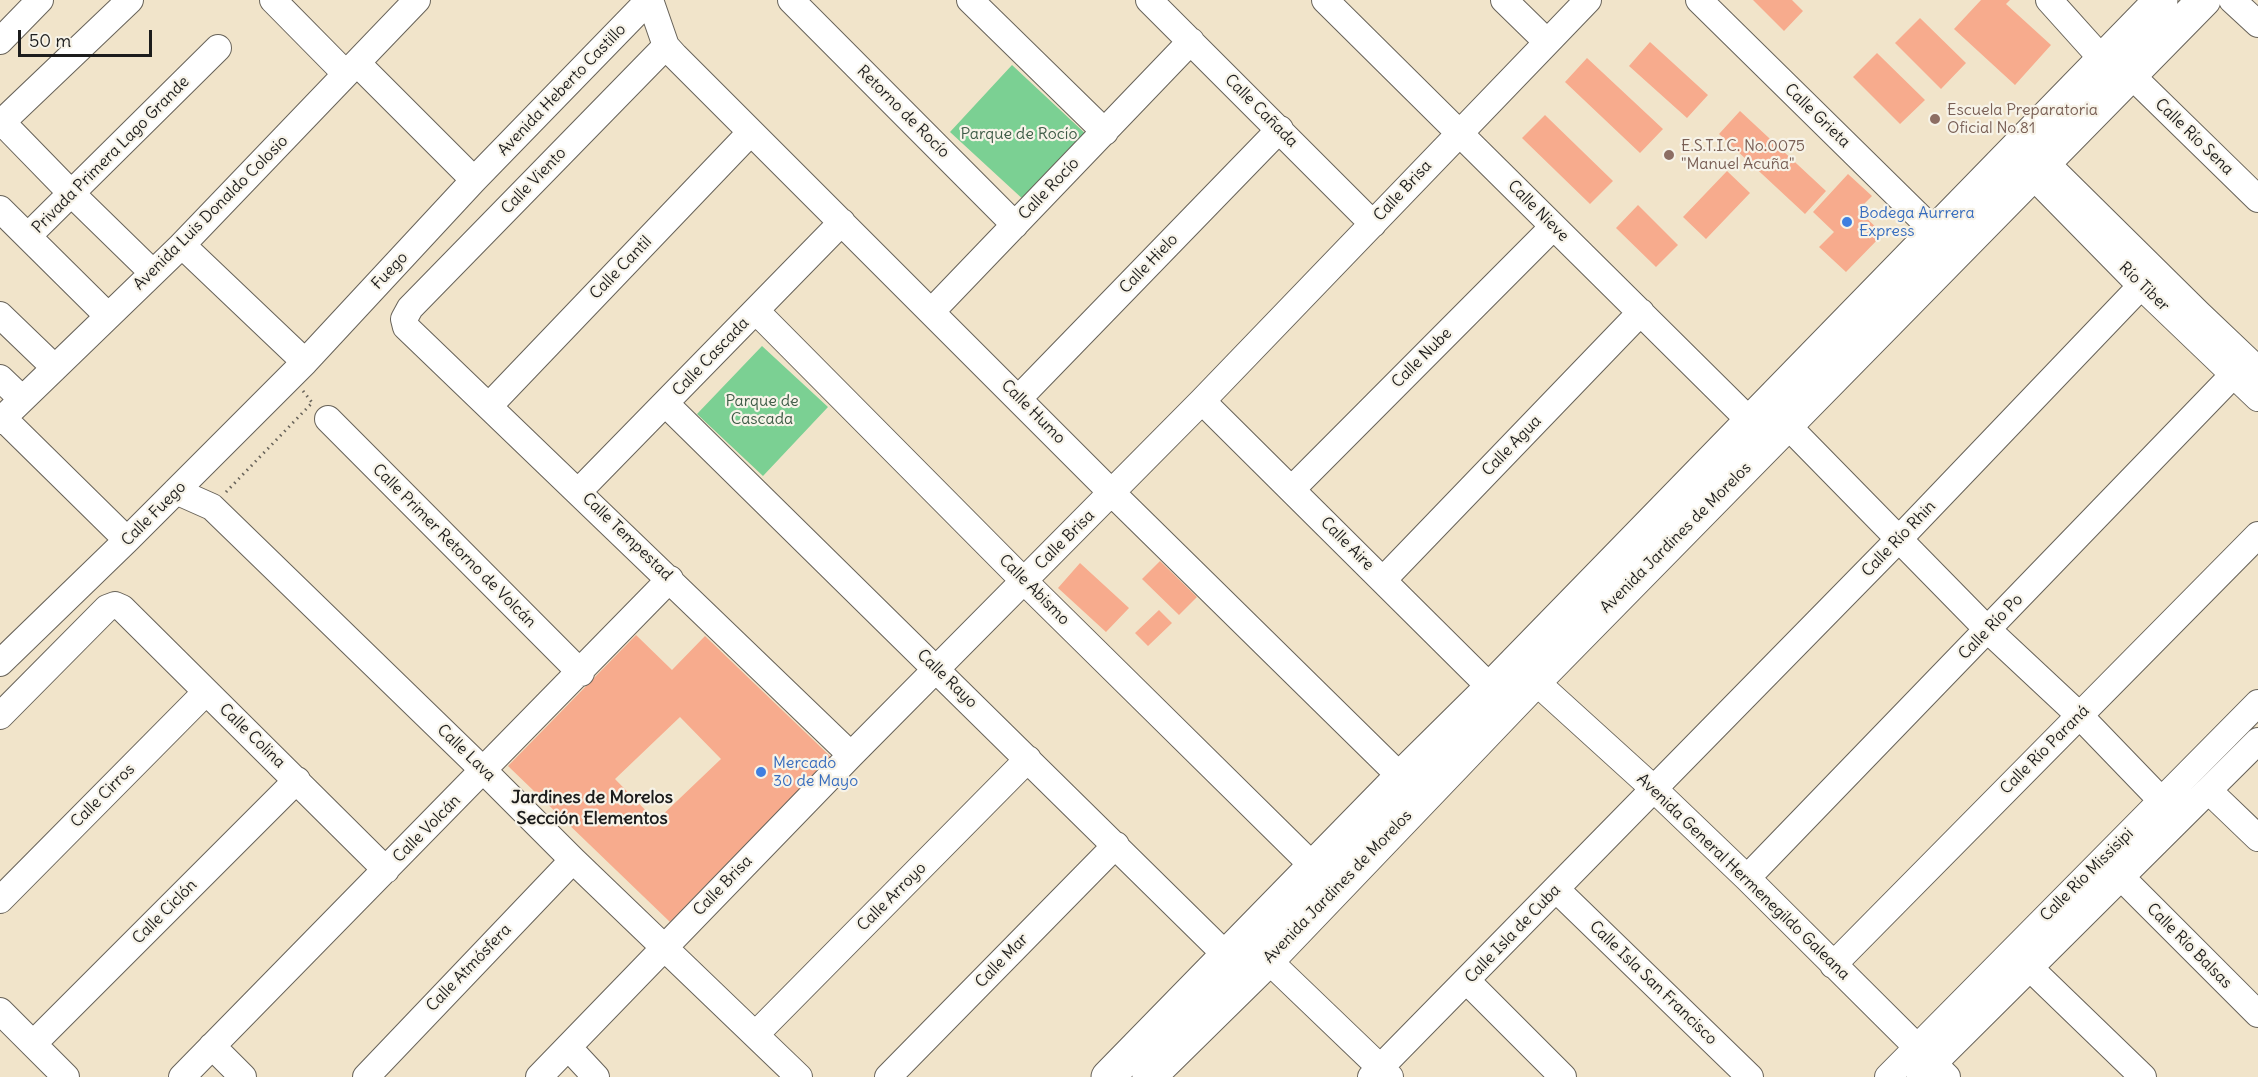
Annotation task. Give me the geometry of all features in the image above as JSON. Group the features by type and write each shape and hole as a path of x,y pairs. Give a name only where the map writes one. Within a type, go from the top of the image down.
{"main road":[{"name":"Avenida Jardines de Morelos","path":"1108,1077 1227,956 1289,915 1455,744 1491,688 1751,422 1860,331 2039,168 2117,67 2161,0"},
{"name":"Avenida Jardines de Morelos","path":"1149,1077 1268,960 1314,867 1401,777 1455,744 1535,681 1787,425 1936,232 2117,67 2204,0"}],"street":[{"path":"0,41 40,0"},
{"path":"130,0 1,121 153,273"},
{"path":"273,0 474,180"},
{"name":"Avenida Luis Donaldo Colosio","path":"2,420 182,245 417,0"},
{"path":"649,0 666,46"},
{"name":"Avenida Heberto Castillo","path":"474,180 649,0"},
{"name":"Retorno de Rocío","path":"791,0 1015,225"},
{"path":"970,0 1105,132"},
{"name":"Calle Cañada","path":"1149,0 1373,224"},
{"name":"Calle Nieve","path":"1325,0 1751,422"},
{"path":"1504,0 1546,41"},
{"name":"Calle Brisa","path":"539,1077 852,754 1202,401 1546,41 1588,0"},
{"name":"Calle Grieta","path":"1699,0 1936,232"},
{"path":"2232,0 2258,24"},
{"name":"Calle Río Sena","path":"2055,2 2117,67 2258,199"},
{"name":"Calle Rocío","path":"932,311 1191,41"},
{"name":"Calle Humo","path":"666,46 1112,493 1401,777"},
{"name":"Calle Viento","path":"404,319 410,308 666,46"},
{"name":"Privada Primera Lago Grande","path":"28,236 218,48"},
{"name":"Calle Hielo","path":"1019,398 1280,129"},
{"name":"Calle Cantil","path":"490,405 751,132"},
{"name":"Río Tiber","path":"2039,168 2141,286 2191,320"},
{"name":"Río Tiber","path":"2039,168 2246,372 2258,398"},
{"name":"Fuego","path":"298,368 474,180"},
{"path":"0,209 108,316"},
{"name":"Calle Cascada","path":"579,491 842,222"},
{"name":"Calle Nube","path":"1292,489 1553,227"},
{"path":"182,245 298,368"},
{"name":"Calle Río Rhin","path":"1654,789 1899,539 2141,286"},
{"name":"Calle Abismo","path":"756,311 1023,581 1314,867"},
{"name":"Calle Agua","path":"1383,580 1641,312"},
{"path":"0,315 54,367"},
{"name":"Calle Tempestad","path":"404,319 406,327 852,754"},
{"name":"Calle Fuego","path":"0,663 127,540 298,368"},
{"name":"Calle Río Po","path":"1747,879 1988,630 2246,372"},
{"path":"0,378 22,399"},
{"name":"Calle Aire","path":"1202,401 1491,688"},
{"name":"Calle Rayo","path":"666,404 1227,956"},
{"name":"Calle Primer Retorno de Volcán","path":"320,411 580,673"},
{"path":"2,420 127,540"},
{"path":"1787,425 1988,630 2079,715 2161,800"},
{"name":"Calle Lava","path":"176,491 212,507 799,1077"},
{"name":"Calle Río Paraná","path":"1833,965 2258,535"},
{"name":"Calle Volcán","path":"182,1077 670,579"},
{"name":"Calle Colina","path":"0,716 107,608 115,605 122,608 386,870"},
{"name":"Avenida General Hermenegildo Galeana","path":"1535,681 1654,789 1747,879 1929,1066"},
{"name":"Calle Cirros","path":"0,900 206,692"},
{"name":"Calle Río Missisipi","path":"1929,1066 2067,912 2161,800 2258,703"},
{"name":"Calle Río Missisipi","path":"1929,1066 2029,967 2067,912 2121,877 2258,741"},
{"name":"Calle Arroyo","path":"756,1035 1028,759"},
{"name":"Calle Ciclón","path":"33,1044 297,780"},
{"name":"Calle Isla de Cuba","path":"1381,1074 1467,981 1654,789"},
{"path":"2209,790 2258,838"},
{"name":"Calle Mar","path":"888,1077 1116,845"},
{"name":"Calle Atmósfera","path":"366,1077 573,860"},
{"name":"Calle Río Balsas","path":"2121,877 2258,1014"},
{"name":"Calle Isla San Francisco","path":"1556,889 1750,1077"},
{"path":"1268,960 1381,1074"},
{"path":"2029,967 2143,1077"},
{"path":"1467,981 1563,1077"},
{"path":"0,1011 66,1077"},
{"path":"212,1046 243,1077"},
{"path":"568,1047 596,1077"},
{"path":"1888,1077 1929,1066"}],"path":[{"path":"212,507 320,411 298,368"}],"green space":[{"name":"Parque de Rocío","path":"1012,65 1088,136 1026,202 950,132"},
{"name":"Parque de Cascada","path":"762,346 828,407 763,476 697,414"}],"building":[{"path":"1753,0 1792,0 1803,11 1784,31"},
{"path":"1981,0 2010,0 2006,4 2051,45 2015,85 1954,29"},
{"path":"1920,18 1966,63 1941,89 1895,43"},
{"path":"1650,42 1708,95 1687,118 1629,66"},
{"path":"1877,53 1925,100 1900,124 1853,77"},
{"path":"1587,58 1663,129 1640,153 1565,82"},
{"path":"1740,111 1826,191 1805,214 1719,134"},
{"path":"1545,115 1613,181 1590,204 1522,138"},
{"path":"1727,171 1750,193 1706,239 1683,217"},
{"name":"Bodega Aurrera Express","path":"1848,174 1872,196 1858,210 1883,234 1846,272 1819,247 1834,232 1813,212"},
{"path":"1638,205 1678,245 1656,267 1616,228"},
{"path":"1160,561 1197,597 1179,615 1142,579"},
{"path":"1080,563 1129,608 1106,632 1058,588"},
{"path":"1159,610 1172,623 1148,646 1135,633"},
{"name":"Mercado 30 de Mayo","path":"636,635 672,670 705,636 831,757 670,922 508,766","holes":["680,717 721,759 656,821 615,779"]}],"place":[{"name":"Escuela Preparatoria Oficial No.81","path":"1935,119"},
{"name":"E.S.T.I.C. No.0075 \"Manuel Acuña\"","path":"1669,155"},
{"name":"Bodega Aurrera Express","path":"1847,222"},
{"name":"Mercado 30 de Mayo","path":"761,772"}],"district":[{"name":"Jardines de Morelos Sección Elementos","path":"592,808"}]}
